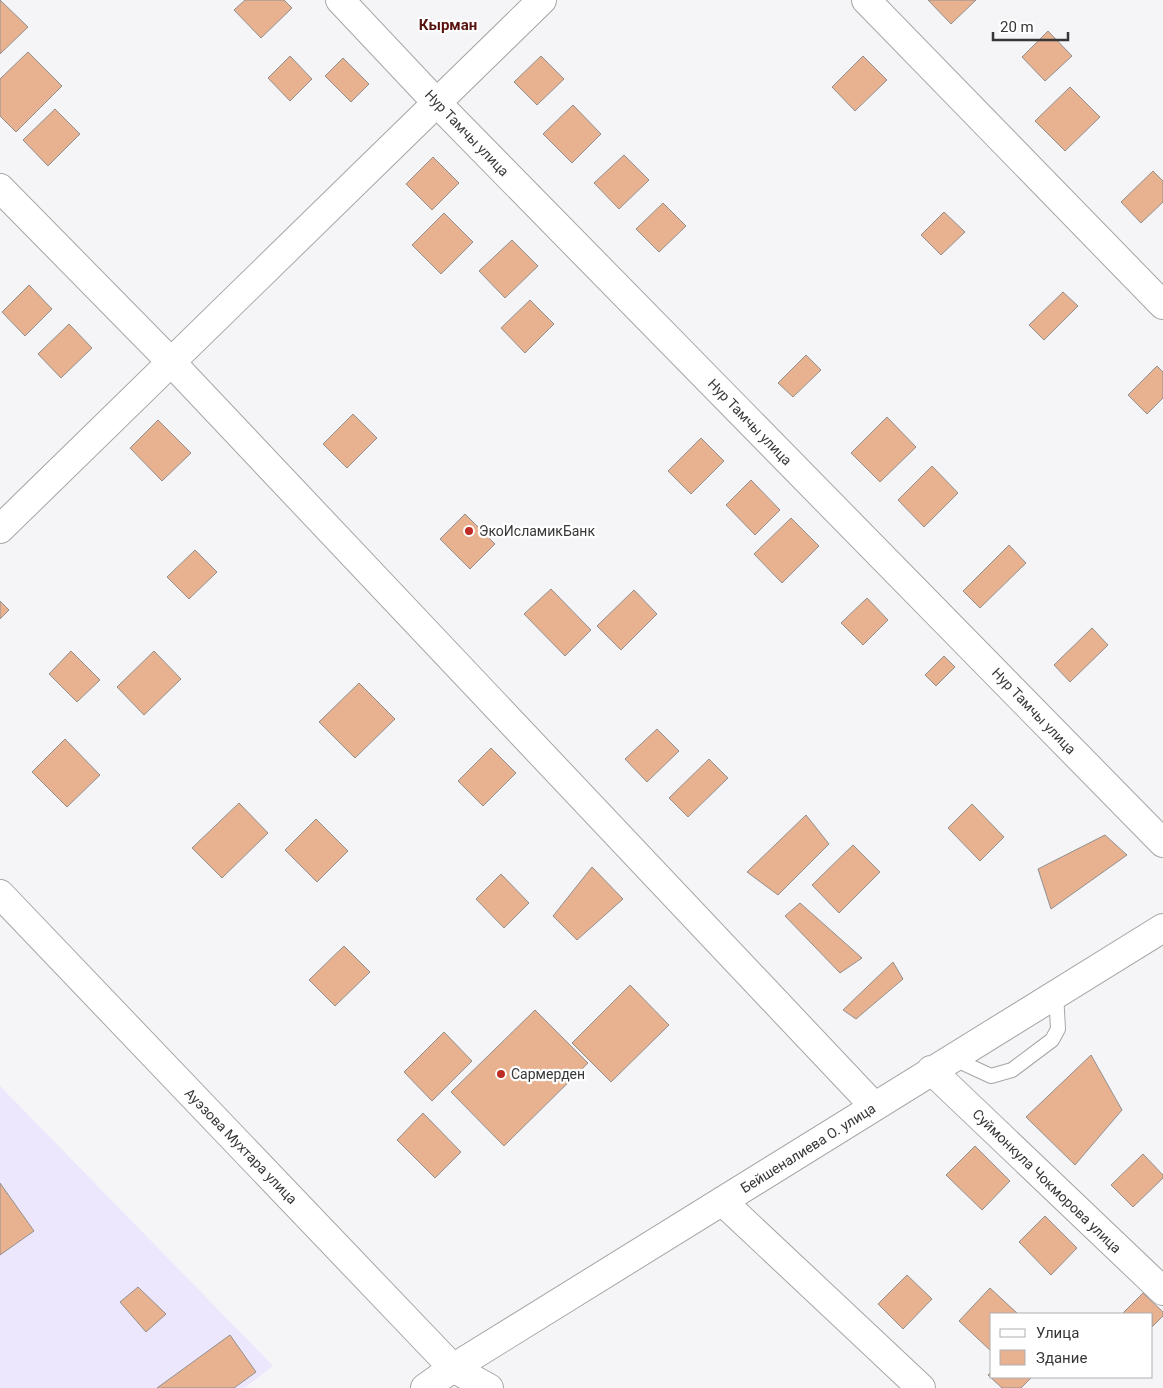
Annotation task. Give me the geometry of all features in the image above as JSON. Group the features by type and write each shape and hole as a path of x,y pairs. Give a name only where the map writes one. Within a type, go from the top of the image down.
{"street":[{"name":"Нур Тамчы улица","path":"340,0 437,103 1163,843"},
{"path":"0,529 542,0"},
{"path":"866,0 1163,305"},
{"path":"0,188 172,363 874,1106"},
{"name":"Ауэзова Мухтара улица","path":"0,894 453,1368 490,1388"},
{"name":"Бейшеналиева О. улица","path":"425,1388 453,1368 941,1064 1056,994 1157,940"},
{"name":"Суймонкула Чокморова улица","path":"941,1064 1163,1291"},
{"path":"722,1201 921,1388"}],"lane":[{"path":"941,1064 991,1076 1012,1070 1052,1040 1058,1029 1056,994"}],"shaded area":[{"path":"0,1086 273,1366 244,1388 0,1388"}],"building":[{"path":"0,0 28,27 0,54"},
{"path":"245,0 284,0 292,8 261,38 234,10"},
{"path":"928,0 976,0 951,24"},
{"path":"1048,31 1072,56 1045,81 1022,57"},
{"path":"28,52 62,86 16,132 0,116 0,79"},
{"path":"290,56 312,79 290,101 268,78"},
{"path":"541,56 564,79 537,105 514,82"},
{"path":"863,56 887,80 855,111 832,87"},
{"path":"343,58 369,84 351,102 325,76"},
{"path":"1070,87 1100,117 1065,151 1035,121"},
{"path":"573,105 601,134 572,163 543,134"},
{"path":"55,109 80,134 48,166 23,140"},
{"path":"624,155 649,180 619,209 594,183"},
{"path":"433,157 459,183 432,210 406,184"},
{"path":"1153,171 1163,181 1163,202 1141,223 1121,202"},
{"path":"663,203 686,226 659,252 636,229"},
{"path":"944,212 965,232 941,255 921,235"},
{"path":"444,213 473,242 441,274 412,245"},
{"path":"512,240 538,266 505,298 479,271"},
{"path":"29,285 52,309 25,336 2,312"},
{"path":"1063,292 1078,306 1044,340 1029,325"},
{"path":"530,300 554,324 525,353 501,328"},
{"path":"69,324 92,348 61,378 38,354"},
{"path":"806,355 821,370 793,397 778,383"},
{"path":"1157,366 1163,372 1163,398 1147,414 1128,395"},
{"path":"353,414 377,438 347,468 323,444"},
{"path":"887,417 916,447 880,482 851,453"},
{"path":"158,420 191,453 162,481 130,448"},
{"path":"701,438 724,461 691,494 668,471"},
{"path":"932,466 958,493 924,527 898,500"},
{"path":"751,480 780,510 755,535 726,505"},
{"path":"465,514 495,544 470,569 440,539"},
{"path":"791,518 819,546 782,583 754,554"},
{"path":"1009,545 1026,563 980,608 963,591"},
{"path":"195,550 217,572 189,599 167,577"},
{"path":"551,589 591,630 565,656 524,614"},
{"path":"634,590 657,614 621,650 597,626"},
{"path":"867,598 888,620 863,645 841,623"},
{"path":"0,601 9,610 0,619"},
{"path":"1092,628 1108,645 1070,682 1054,665"},
{"path":"71,651 100,680 77,702 49,674"},
{"path":"154,651 181,679 144,715 117,687"},
{"path":"944,656 955,667 936,686 925,675"},
{"path":"359,683 395,719 355,758 319,722"},
{"path":"657,729 679,751 647,782 625,759"},
{"path":"65,739 100,775 67,807 32,772"},
{"path":"491,748 516,773 483,806 458,781"},
{"path":"709,759 728,778 688,817 669,798"},
{"path":"239,803 268,833 222,878 192,848"},
{"path":"972,804 1004,837 980,861 948,828"},
{"path":"806,815 829,844 778,895 747,872"},
{"path":"316,819 348,851 317,882 285,850"},
{"path":"1105,835 1127,855 1051,909 1038,869"},
{"path":"853,845 880,872 839,913 812,885"},
{"path":"592,867 623,899 577,940 553,916"},
{"path":"501,874 529,903 504,928 476,899"},
{"path":"800,903 862,958 840,973 785,916"},
{"path":"344,946 370,972 335,1006 309,980"},
{"path":"893,962 903,979 856,1019 843,1010"},
{"path":"630,985 669,1025 611,1082 572,1043"},
{"path":"535,1010 588,1063 504,1146 451,1092"},
{"path":"444,1032 472,1061 432,1101 404,1072"},
{"path":"1091,1055 1122,1110 1075,1165 1026,1117"},
{"path":"423,1113 461,1152 435,1178 397,1140"},
{"path":"975,1146 1010,1181 982,1210 946,1175"},
{"path":"1143,1154 1163,1175 1163,1178 1133,1207 1111,1185"},
{"path":"0,1183 34,1231 0,1255"},
{"path":"1045,1216 1077,1248 1051,1275 1019,1242"},
{"path":"907,1275 932,1299 903,1329 878,1304"},
{"path":"138,1287 166,1314 146,1332 120,1302"},
{"path":"990,1288 1017,1313 990,1313 990,1350 959,1321"},
{"path":"1143,1293 1163,1312 1163,1316 1153,1326 1153,1313 1123,1313"},
{"path":"230,1335 256,1372 234,1388 157,1388"},
{"path":"991,1378 1031,1378 1021,1388 1002,1388"}],"place":[{"name":"ЭкоИсламикБанк","path":"469,531"},
{"name":"Сармерден","path":"501,1074"}],"district":[{"name":"Кырман","path":"448,25"}]}
